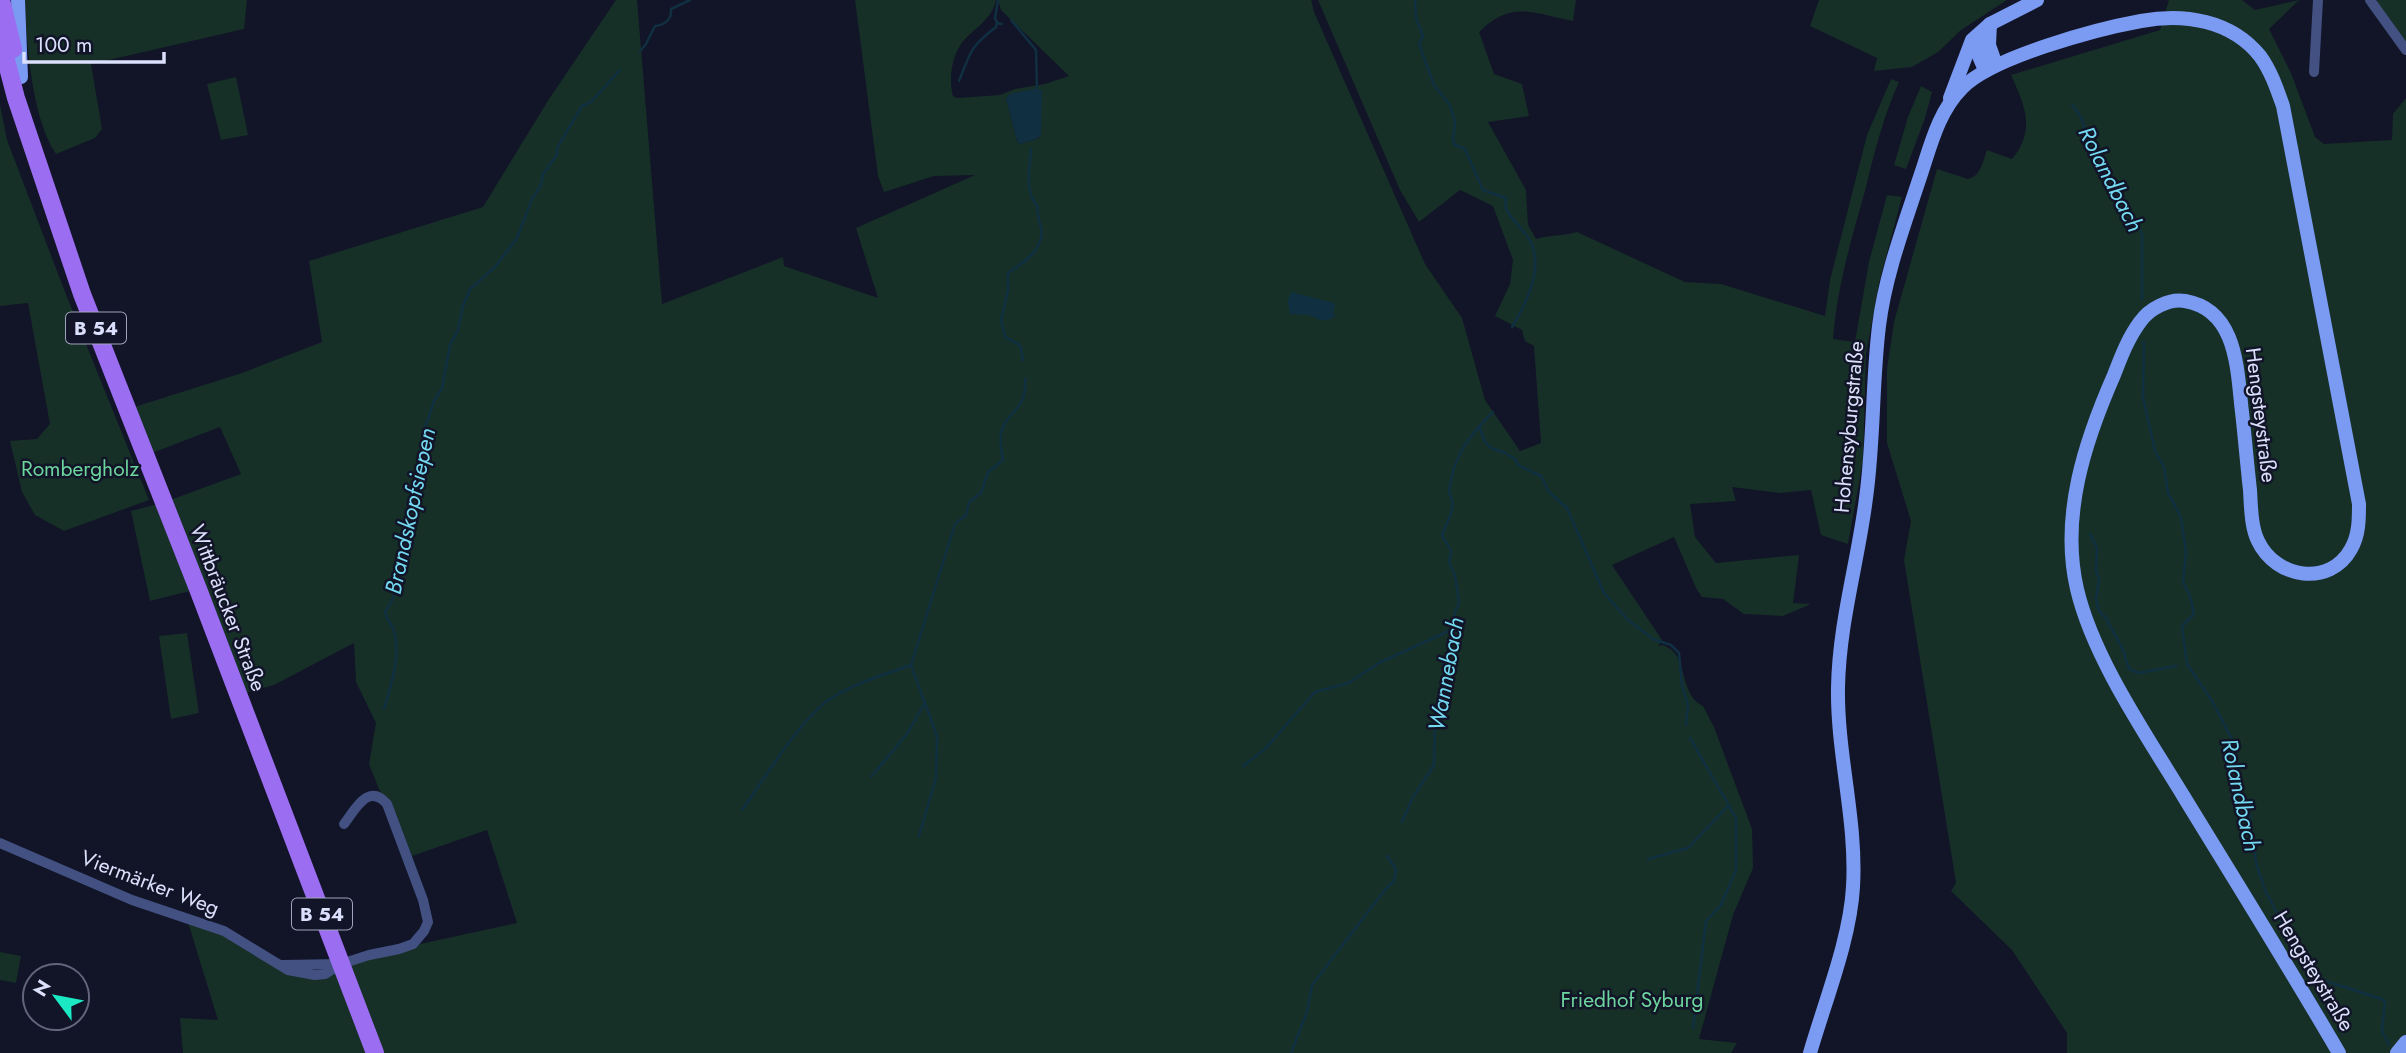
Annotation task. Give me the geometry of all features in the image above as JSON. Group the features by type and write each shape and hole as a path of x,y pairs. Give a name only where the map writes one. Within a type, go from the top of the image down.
{"main road":[{"name":"B 54","path":"1,0 35,130 44,178"},
{"path":"18,0 21,77"},
{"path":"1947,106 1972,40 1986,28 2037,0"},
{"name":"Hengsteystraße","path":"2139,21 2169,17 2207,22 2236,35 2248,44 2269,71 2283,106 2354,478 2359,519 2353,546 2332,569 2306,575 2281,568 2271,560 2256,537 2233,348 2221,323 2211,311 2189,302 2167,303 2151,311 2140,323 2125,348 2086,450 2073,515 2073,560 2078,590 2087,623 2101,653 2150,741 2339,1053"},
{"name":"Hohensyburgstraße","path":"1810,1053 1847,928 1853,888 1852,831 1838,713 1839,656 1868,480 1880,323 1890,274 1934,133 1947,106 1960,89 1990,67 2101,30 2139,21"},
{"path":"1986,28 1978,47 1990,67"},
{"name":"B 54","path":"0,37 16,98 44,178"},
{"name":"Wittbräucker Straße","path":"44,178 82,294 375,1053"},
{"path":"2397,1053 2406,1042"}],"street":[{"path":"2314,72 2318,0"},
{"path":"2370,0 2406,50"},
{"name":"Viermärker Weg","path":"0,843 132,900 224,931 298,973 315,975 325,974 341,964 412,944 428,922 424,900 387,804 380,797 373,795 364,798 344,824"}],"green space":[{"path":"25,0 247,0 244,29 91,64 102,129 95,138 56,154 41,121 36,101 29,58"},
{"name":"Friedhof Syburg","path":"616,0 637,0 662,304 783,257 784,266 878,298 856,228 975,175 934,176 884,192 878,176 855,0 996,0 988,17 957,50 951,81 953,96 957,98 1000,95 1069,76 1001,10 998,0 1311,0 1425,264 1462,318 1485,400 1520,451 1541,443 1534,346 1525,341 1522,330 1495,316 1510,284 1513,260 1493,206 1460,190 1419,222 1400,190 1318,0 1576,0 1573,21 1534,13 1512,12 1491,22 1479,32 1494,74 1522,84 1529,116 1488,122 1526,190 1528,225 1536,239 1577,232 1685,282 1721,284 1825,316 1830,280 1867,135 1891,79 1899,82 1875,149 1845,264 1835,320 1833,339 1855,342 1869,262 1887,195 1902,197 1879,283 1866,354 1863,460 1848,544 1821,535 1811,490 1780,493 1732,487 1736,501 1690,504 1695,537 1716,563 1799,555 1793,603 1811,604 1783,616 1744,614 1723,599 1702,597 1674,537 1612,565 1662,640 1658,646 1663,645 1673,651 1691,695 1703,706 1714,727 1752,829 1753,868 1733,915 1699,1039 1737,1043 1731,1053 183,1053 180,1018 218,1020 187,919 315,975 369,955 517,923 487,830 412,856 369,764 376,723 356,682 354,643 274,685 238,695 198,589 150,601 131,511 162,503 241,474 220,427 144,456 128,409 242,373 322,342 309,261 483,207 549,99","holes":["1010,94 1039,138 1020,144 1017,141 1006,98"]},
{"path":"1819,0 2007,0 1961,30 1938,52 1912,67 1874,71 1877,58 1810,26"},
{"path":"2169,0 2242,0 2255,10 2299,0 2269,29 2291,73 2315,137 2324,144 2392,140 2393,114 2406,98 2406,1053 2067,1053 2067,1033 2012,950 1951,891 1956,883 1904,560 1911,521 1887,443 1887,369 1894,322 1937,169 1968,179 1979,171 1987,150 2012,159 2024,138 2024,108 2011,75 2160,30"},
{"path":"2378,0 2406,0 2406,45 2373,5"},
{"path":"236,77 248,135 221,140 207,84"},
{"path":"1921,86 1932,92 1906,169 1894,165 1908,117"},
{"name":"Rombergholz","path":"0,105 7,140 149,500 64,531 35,515 22,492 10,441 37,439 50,424 28,303 0,306"},
{"path":"187,633 199,713 171,719 159,636"},
{"path":"0,952 21,956 16,983 0,980"}],"water":[{"path":"1034,89 1042,91 1041,135 1020,144 1006,98 1010,94"},
{"path":"1291,292 1334,303 1335,317 1320,320 1309,315 1290,314 1288,301"}],"waterway":[{"name":"Brandskopfsiepen","path":"640,51 655,26 669,19 671,9 690,0"},
{"path":"998,0 995,18 997,23 1002,24"},
{"name":"Wannebach","path":"1415,0 1416,18 1423,36 1419,44 1434,85 1450,105 1455,122 1455,145 1465,149 1483,190 1506,198 1508,212 1529,239 1533,249 1535,272 1532,284 1512,327"},
{"path":"1011,20 1036,50 1037,89"},
{"path":"959,81 972,50 997,23"},
{"name":"Brandskopfsiepen","path":"384,709 396,651 394,631 385,612 395,593 393,573 403,557 424,431 434,401 442,388 450,345 458,330 463,306 470,289 495,267 517,238 532,199 541,185 543,174 557,155 557,148 582,106 591,102 620,70"},
{"name":"Rolandbach","path":"2072,104 2082,119 2086,135 2106,162 2116,190 2142,234 2142,299"},
{"path":"1023,360 1020,345 1005,337 1001,320 1008,290 1008,273 1032,255 1040,242 1041,228 1037,205 1029,186 1031,149"},
{"name":"Rolandbach","path":"2107,183 2114,188"},
{"name":"Rolandbach","path":"2144,342 2143,397 2155,451 2164,467 2168,493 2181,517 2186,552 2183,582 2194,614 2182,626 2187,664 2212,701 2235,745 2231,772 2250,815 2256,863 2265,890 2285,929"},
{"path":"911,665 955,524 966,515 969,502 981,493 988,472 1003,460 1001,433 1007,420 1020,405 1025,379"},
{"name":"Wannebach","path":"1402,822 1413,797 1434,765 1435,715 1444,675 1443,664 1449,650 1453,618 1459,604 1455,575 1449,563 1451,551 1442,535 1452,508 1449,493 1451,480 1463,448 1493,412"},
{"path":"1479,426 1485,442 1491,448 1505,453 1515,459 1518,465 1541,476 1549,492 1567,508 1604,593 1627,619 1653,639 1671,645 1679,653 1682,685 1688,705 1686,725"},
{"path":"2090,534 2097,548 2096,571 2099,579 2096,599 2099,611 2106,618 2123,650 2129,669 2139,673 2176,666"},
{"path":"1243,766 1265,749 1315,692 1348,683 1379,663 1453,629"},
{"path":"911,665 937,736 936,778 919,836"},
{"path":"742,810 795,734 819,708 849,688 911,665"},
{"path":"871,777 907,734 924,704"},
{"path":"1690,738 1736,818 1736,870 1721,905 1706,921 1693,1028"},
{"path":"1648,859 1688,848 1729,805"},
{"name":"Wannebach","path":"1291,1053 1307,1012 1312,985 1394,881 1396,870 1387,856"},
{"name":"Rolandbach","path":"2309,973 2313,977 2382,999 2385,1002 2382,1031 2389,1045"}]}
